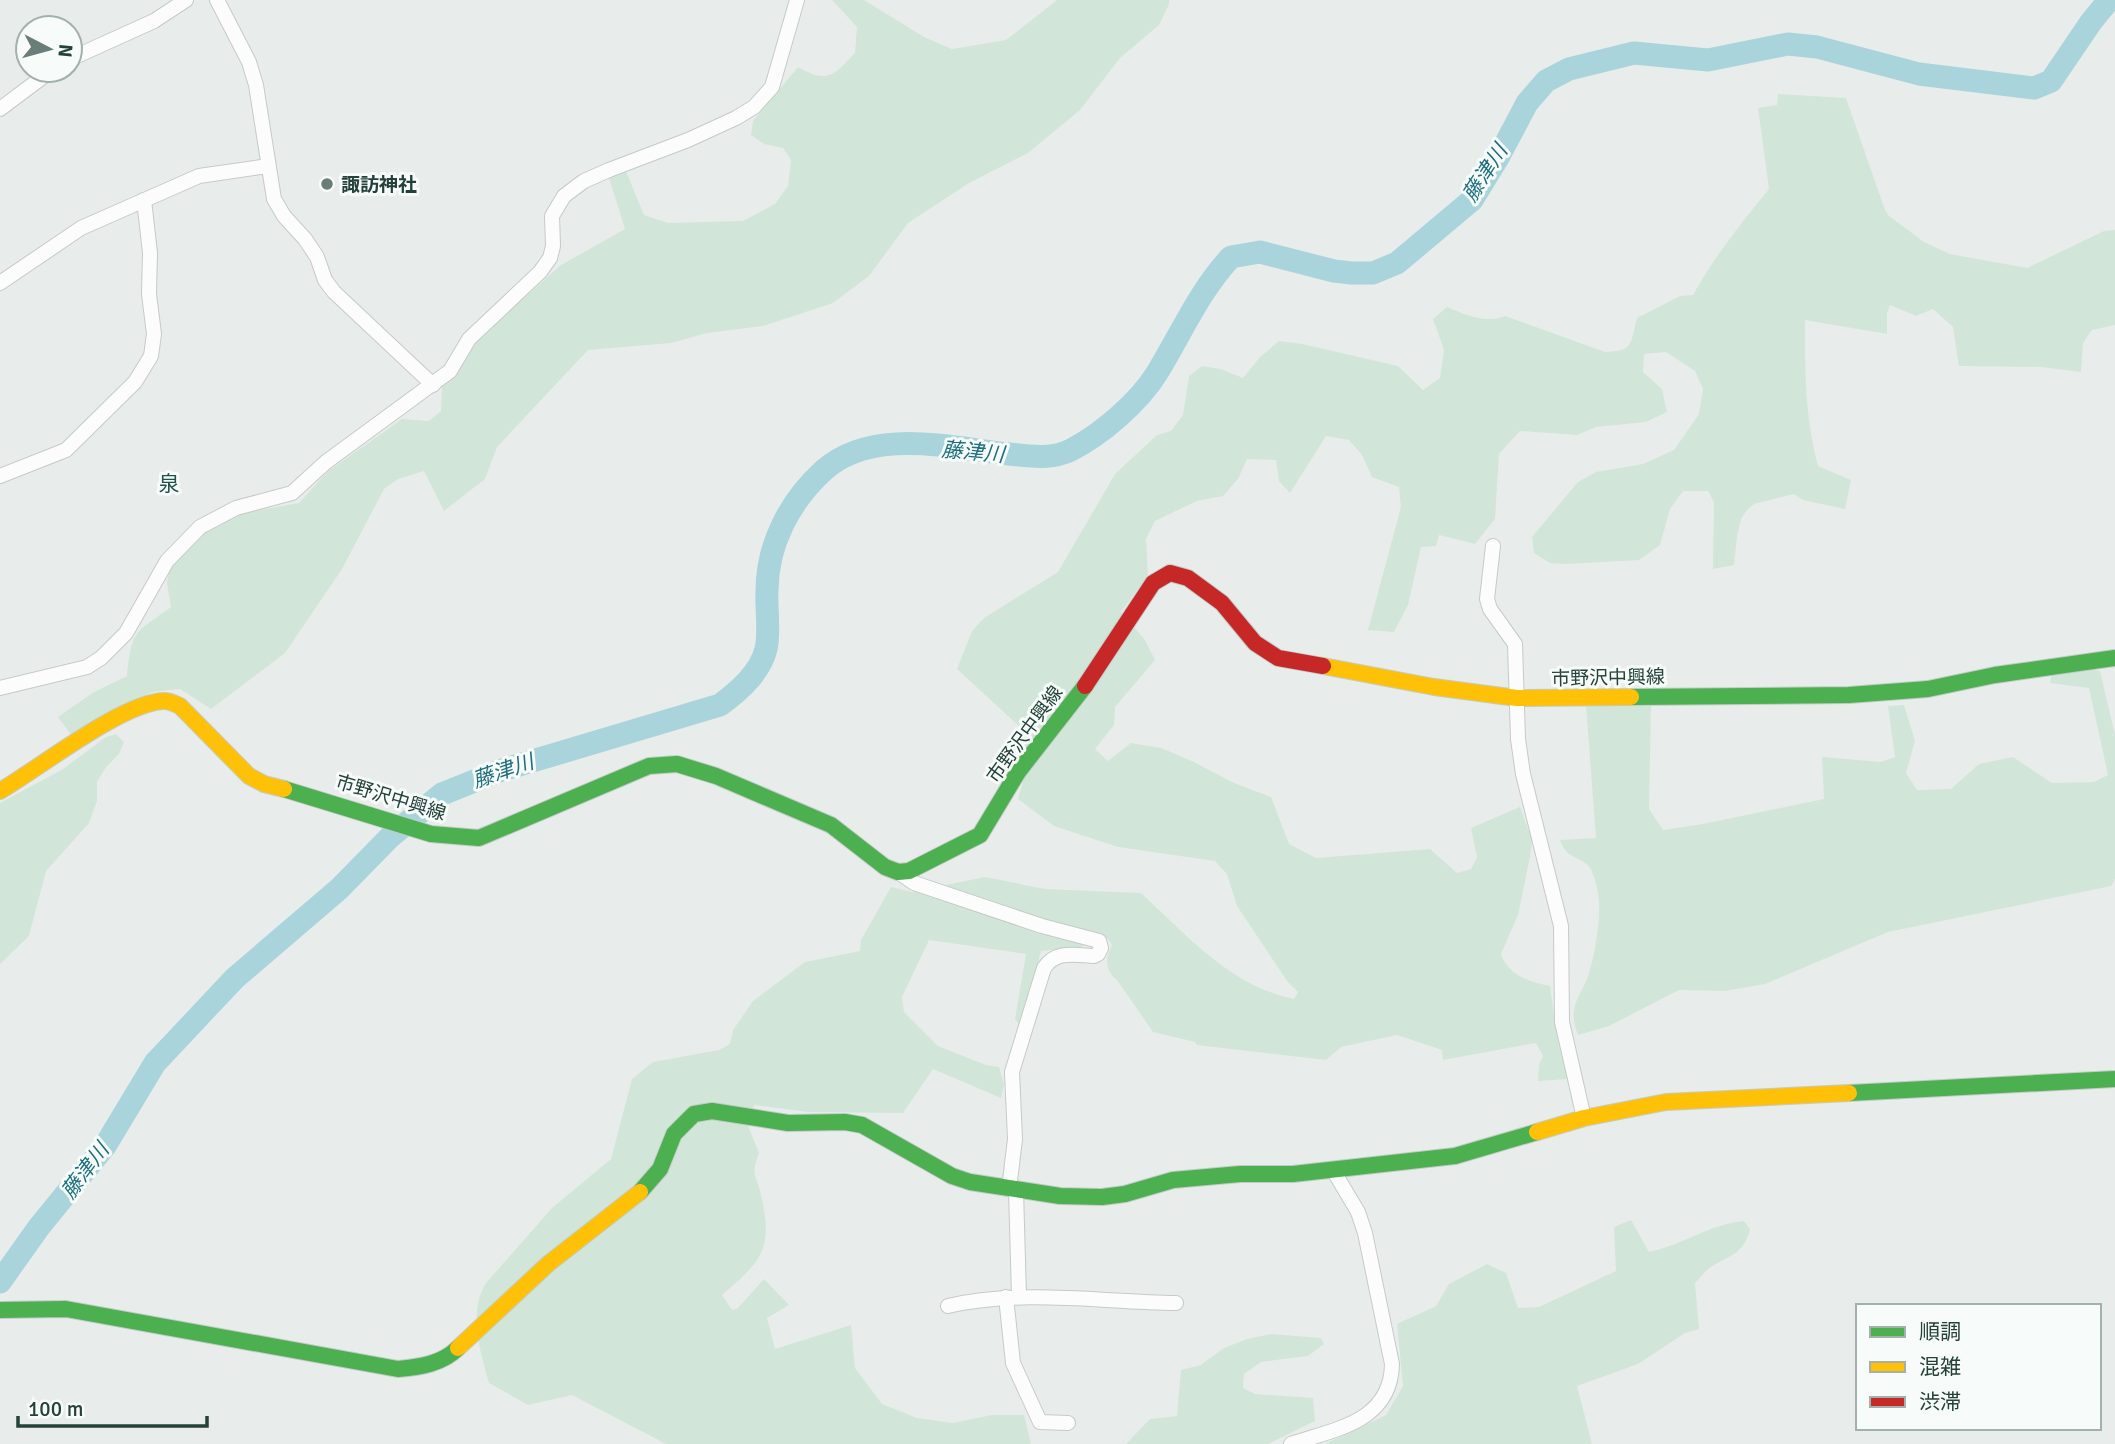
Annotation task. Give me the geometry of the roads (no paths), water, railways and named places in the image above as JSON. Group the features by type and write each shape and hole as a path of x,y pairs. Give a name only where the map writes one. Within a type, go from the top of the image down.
{"main road":[{"name":"市野沢中興線","path":"0,791 112,721 149,704 166,701 180,706 256,780 431,834 480,838 649,766 677,764 716,776 831,825 885,867 898,872 909,871 980,835 1018,772 1076,699 1153,583 1170,573 1188,578 1222,603 1255,643 1278,658 1434,687 1517,698 1849,695 1928,689 2008,673 2115,658"},
{"path":"0,1310 66,1309 398,1369 425,1366 452,1354 548,1264 647,1187 660,1169 674,1133 694,1114 712,1111 788,1123 845,1122 862,1125 952,1176 970,1182 1060,1196 1102,1197 1125,1194 1174,1180 1240,1174 1293,1174 1455,1156 1584,1118 1666,1102 2115,1079"}],"street":[{"path":"84,53 154,21 186,0"},
{"path":"217,0 249,62 258,97 274,199 317,257 325,280 334,292 433,385"},
{"path":"0,688 79,670 101,658 126,633 167,561 200,527 236,508 292,493 326,462 450,371 469,339 540,272 550,258 554,246 552,216 564,196 584,181 736,118 765,97 772,87 797,0"},
{"path":"0,109 33,84"},
{"path":"0,283 81,228 198,176 268,166"},
{"path":"0,476 66,450 135,382 151,356 154,334 144,200"},
{"path":"1493,546 1487,598 1490,609 1515,644 1523,774 1561,926 1562,1022 1584,1118"},
{"path":"898,872 914,883 1042,926 1098,941 1101,948 1094,956 1059,954 1050,959 1044,968 1012,1072 1015,1139 1013,1363 1040,1422 1068,1423"},
{"path":"1291,1444 1362,1420 1377,1407 1388,1392 1392,1375 1366,1233 1358,1212 1334,1170"},
{"path":"948,1306 1012,1297 1176,1303"}],"waterway":[{"name":"藤津川","path":"0,1282 39,1227 105,1146 155,1063 235,978 339,889 391,836 442,794 499,771 720,705 741,687 754,674 766,649 768,574 776,540 783,524 812,482 844,457 889,444 938,445 1032,456 1056,455 1071,450 1107,426 1140,395 1157,373 1200,298 1231,257 1260,252 1351,273 1373,273 1397,263 1472,200 1527,103 1546,81 1569,69 1634,53 1708,60 1788,44 1817,47 1919,74 2034,88 2051,81 2109,0"}],"place":[{"name":"諏訪神社","path":"327,184"}],"district":[{"name":"泉","path":"169,484"}]}
